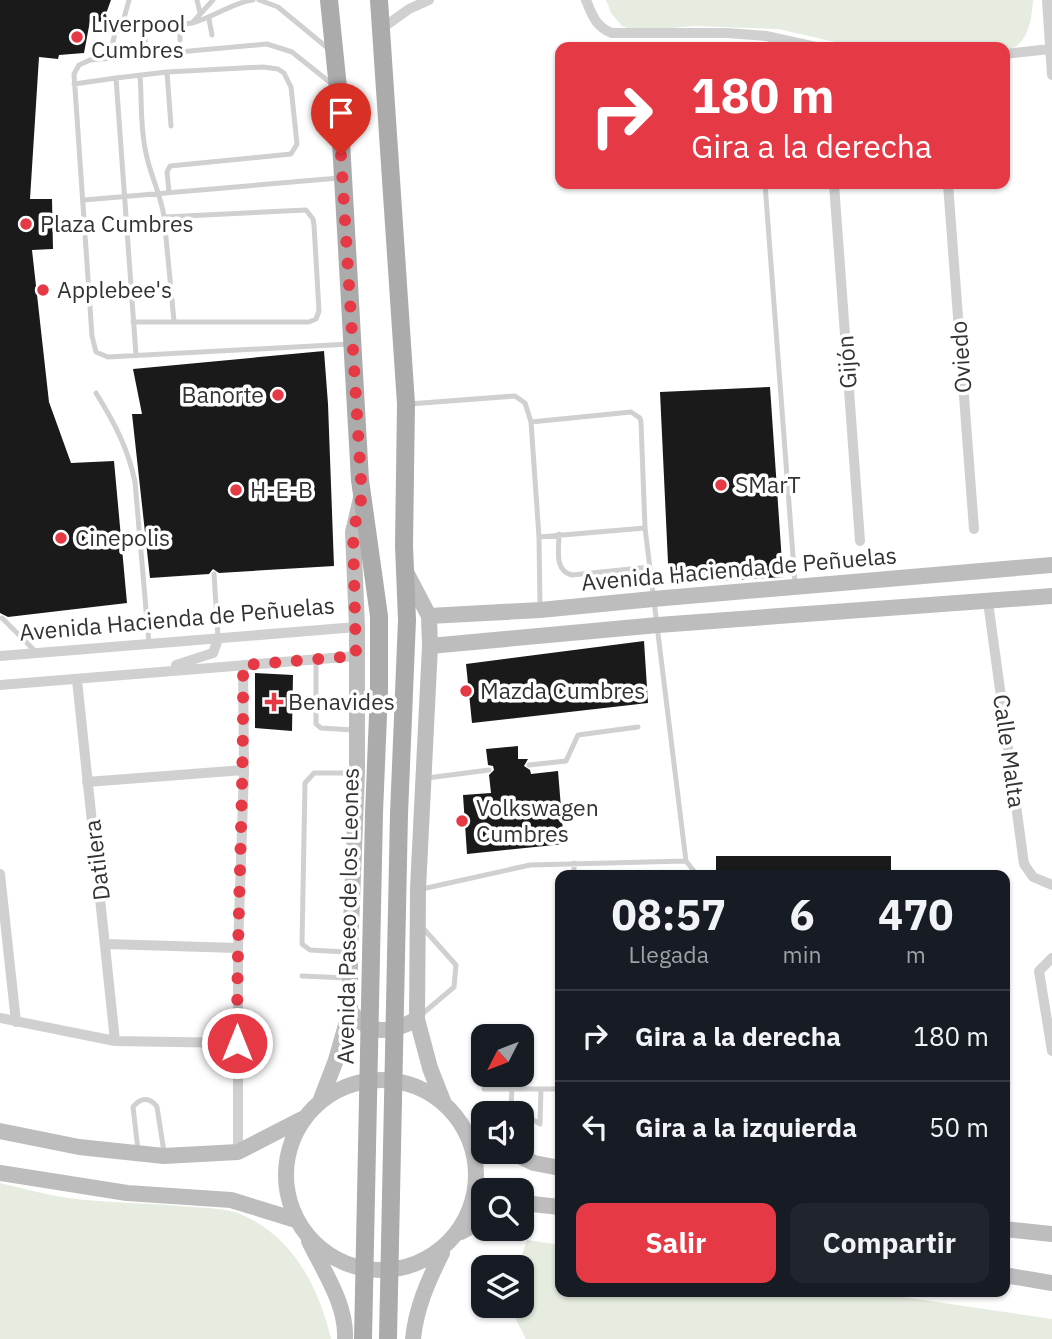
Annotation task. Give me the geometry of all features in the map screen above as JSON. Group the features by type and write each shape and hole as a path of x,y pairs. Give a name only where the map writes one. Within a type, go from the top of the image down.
{"main road":[{"name":"Avenida Paseo de los Leones","path":"329,0 338,88 362,496 379,616 363,1339"},
{"path":"379,0 406,404 407,620 399,814 388,1339"}],"street":[{"path":"381,29 409,9 429,0"},
{"path":"586,0 595,21 604,30 621,35 727,33 766,36 793,42"},
{"path":"1047,0 1052,75"},
{"path":"1010,53 1050,49"},
{"name":"Gijón","path":"834,189 860,541"},
{"name":"Oviedo","path":"948,189 974,529"},
{"name":"Avenida Paseo de los Leones","path":"321,1100 350,1011 349,952 357,773 357,627 353,532 362,496"},
{"name":"Avenida Hacienda de Peñuelas","path":"429,616 540,610 1052,565"},
{"path":"405,572 429,616 430,646 418,890 417,1019 430,1068 443,1101 465,1126 474,1143 473,1194 461,1232"},
{"path":"430,646 658,625 1052,596"},
{"name":"Calle Malta","path":"988,601 1024,864 1033,877 1052,885"},
{"name":"Avenida Hacienda de Peñuelas","path":"0,656 357,627"},
{"path":"157,671 213,653 218,639"},
{"path":"0,685 356,656"},
{"path":"238,1152 237,948 244,770 243,665"},
{"name":"Datilera","path":"78,680 115,1041"},
{"path":"87,782 244,770"},
{"path":"0,874 16,1022"},
{"path":"106,944 237,948"},
{"path":"1052,958 1040,971 1052,1051"},
{"path":"350,1011 368,1027 380,1030 392,1030 417,1019"},
{"path":"0,1018 115,1041 237,1043"},
{"path":"0,1130 79,1147 164,1156 238,1152 302,1119 321,1100 345,1086 372,1080 399,1082 443,1101"},
{"path":"302,1119 289,1147 285,1178 287,1199 338,1302 345,1339"},
{"path":"465,1126 471,1129"},
{"path":"534,1163 555,1167"},
{"path":"0,1173 127,1193 231,1200 296,1220"},
{"path":"534,1204 555,1207"},
{"path":"413,1339 415,1316 429,1278 443,1251 461,1232 471,1227"},
{"path":"1010,1230 1052,1234"},
{"path":"307,1235 327,1253 352,1265 378,1269 426,1261 443,1251"},
{"path":"1010,1276 1052,1283"}],"lane":[{"path":"129,0 124,12 127,23 134,29 209,19 253,0"},
{"path":"197,0 200,13"},
{"path":"192,23 213,0"},
{"path":"259,0 278,7 335,55"},
{"path":"209,19 212,35"},
{"path":"112,46 115,33 127,23"},
{"path":"180,24 180,40"},
{"path":"145,43 146,29"},
{"path":"338,88 292,52 280,47 254,44 90,60 83,62 76,69 75,83 93,345 101,356 354,344"},
{"path":"75,83 167,72 263,67 278,69 284,73 291,87 297,144 294,152 287,156 170,166 167,173 169,192"},
{"path":"167,72 171,126"},
{"path":"140,75 144,143 149,166 160,193 174,321"},
{"path":"116,78 136,355"},
{"path":"84,200 342,178"},
{"path":"765,189 795,586"},
{"path":"133,322 313,321 318,316 314,225 310,213 300,210 164,217"},
{"path":"96,393 115,424 131,463 149,643"},
{"path":"406,404 515,396 525,403 531,422 540,610"},
{"path":"531,422 631,412 640,418 645,528 653,598 686,861 693,870"},
{"path":"538,537 645,528"},
{"path":"559,534 560,566 566,574 650,567"},
{"path":"214,574 218,639"},
{"path":"2,618 37,653"},
{"path":"316,660 316,724 321,728 356,730"},
{"path":"529,765 566,761 578,735 638,727"},
{"path":"424,778 489,770"},
{"path":"349,952 310,950 302,944 305,783 314,773 357,773"},
{"path":"418,890 530,865 686,861"},
{"path":"574,863 574,870"},
{"path":"417,1019 454,987 456,965 418,922"},
{"path":"302,976 350,978"},
{"path":"484,1089 555,1089"},
{"path":"512,1089 511,1106 540,1124 541,1089"},
{"path":"139,1153 133,1107 138,1101 145,1099 153,1101 157,1107 164,1156"}],"shaded area":[{"path":"606,0 1033,0 1030,23 1024,38 1010,49 1010,42 835,42 778,29 694,26 635,31 622,26 611,13"},
{"path":"0,1183 68,1198 216,1209 240,1214 274,1235 300,1265 319,1300 331,1339 0,1339"},
{"path":"527,1241 555,1244 555,1297 903,1297 1052,1319 1052,1339 526,1339 515,1318 534,1318 534,1255 522,1255"}],"building":[{"path":"0,0 111,0 103,22 90,21 84,53 59,55 58,59 39,57 30,199 52,199 53,249 32,250 49,402 71,463 114,461 127,603 8,617 0,613"},
{"name":"H-E-B","path":"324,351 334,566 219,573 213,569 209,574 150,578 132,414 142,414 133,369"},
{"name":"SMarT","path":"770,387 783,577 669,584 660,392"},
{"path":"644,641 648,703 472,723 466,664"},
{"name":"Benavides","path":"255,673 293,675 292,731 255,728"},
{"path":"518,746 518,759 528,759 524,766 531,774 558,771 564,844 467,854 463,795 491,793 489,775 494,770 493,766 488,765 486,749"},
{"path":"716,856 891,856 891,870 716,870"}],"place":[{"name":"Liverpool Cumbres","path":"77,37"},
{"name":"Plaza Cumbres","path":"26,224"},
{"name":"Applebee's","path":"43,290"},
{"name":"Banorte","path":"278,395"},
{"name":"SMarT","path":"721,485"},
{"name":"H-E-B","path":"236,490"},
{"name":"Cinepolis","path":"61,538"},
{"name":"Mazda Cumbres","path":"466,691"},
{"name":"Benavides","path":"274,702"},
{"name":"Volkswagen Cumbres","path":"462,821"}],"route":[{"path":"237,1043 237,948 244,770 243,665 356,656 353,532 362,496 341,155"}]}
